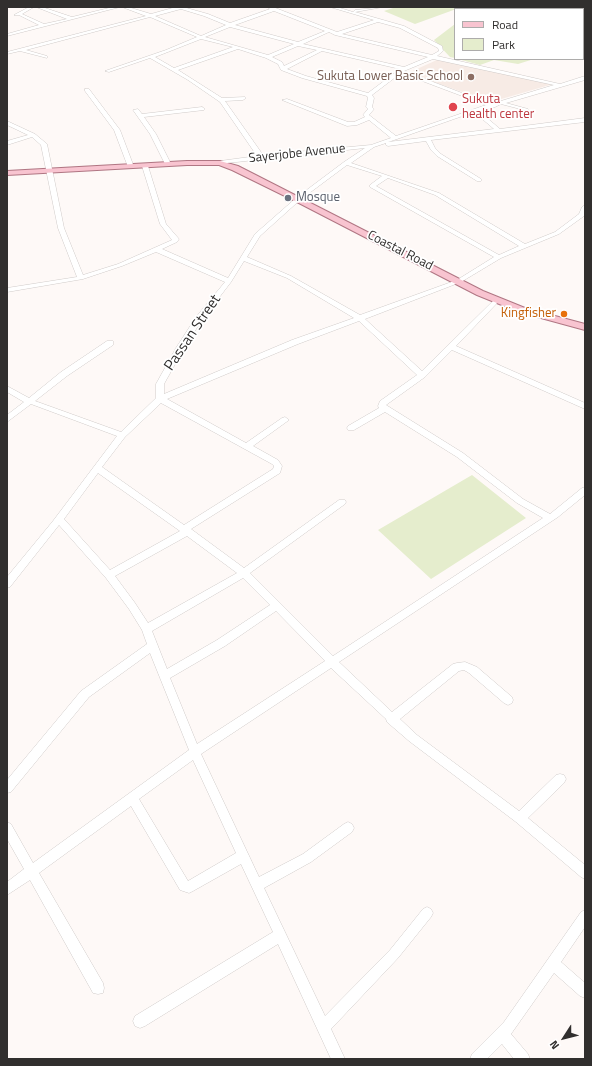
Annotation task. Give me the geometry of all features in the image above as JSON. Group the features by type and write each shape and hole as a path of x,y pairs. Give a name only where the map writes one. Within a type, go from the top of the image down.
{"main road":[{"name":"Sayerjobe Avenue","path":"7,173 168,164 220,163"},
{"name":"Coastal Road","path":"220,163 235,168 298,199 497,300 535,314 585,327"}],"street":[{"path":"32,7 17,15 44,26"},
{"path":"38,7 72,19"},
{"path":"7,35 118,7"},
{"path":"124,7 151,16 200,37 268,57 280,62 283,69 304,77 369,95"},
{"path":"269,7 338,34 561,86"},
{"path":"332,7 353,11 402,27 440,47 441,51 432,57 402,70 369,95"},
{"path":"353,11 367,7"},
{"path":"353,11 381,7"},
{"path":"7,53 184,8 230,25 402,70 493,106"},
{"path":"550,8 585,8"},
{"path":"107,72 151,57 230,25 275,9"},
{"path":"338,34 379,20"},
{"path":"268,57 328,31"},
{"path":"173,70 238,47"},
{"path":"22,50 45,57"},
{"path":"283,69 321,50"},
{"path":"151,57 221,100 262,158"},
{"path":"372,146 475,110 585,78"},
{"path":"87,90 117,130 131,167"},
{"path":"369,95 371,98 369,107 372,109 366,115 395,138"},
{"path":"221,100 243,98"},
{"path":"285,100 347,124 355,124 368,118"},
{"path":"502,103 526,110"},
{"path":"141,116 202,109"},
{"path":"136,110 153,134 168,164"},
{"path":"475,110 499,131"},
{"name":"Sayerjobe Avenue","path":"220,163 428,140 585,120"},
{"path":"7,123 33,135 44,144 61,228 81,278"},
{"path":"7,143 33,135"},
{"path":"428,140 433,149 439,155 478,180"},
{"name":"Passan Street","path":"160,399 160,384 196,325 229,282 257,234 298,199 346,162 372,146"},
{"path":"346,162 437,194 525,247"},
{"path":"7,290 81,278 120,265 158,250 175,241 176,239 163,224 145,166"},
{"path":"387,176 372,186 499,257"},
{"path":"7,584 59,519 122,435 160,399 295,342 361,319 459,281 499,257 557,232 583,216 585,207"},
{"path":"158,250 229,282"},
{"path":"243,258 289,277 361,319 422,375"},
{"path":"497,300 422,375 383,403 382,406 460,455 508,493 550,518"},
{"path":"7,419 29,401 110,343"},
{"path":"450,346 585,406"},
{"path":"160,384 179,391"},
{"path":"7,389 29,401 122,435"},
{"path":"109,575 186,530 277,471 278,466 275,462 160,399"},
{"path":"351,428 385,408"},
{"path":"246,447 285,420"},
{"path":"97,468 186,530 244,574 391,719 413,738 520,818 585,873"},
{"path":"7,889 195,752 550,518 583,493"},
{"path":"146,629 244,574 342,502"},
{"path":"59,519 109,575 146,629 152,646 166,675 195,752 338,1059"},
{"path":"166,675 221,643 276,606"},
{"path":"7,788 85,694 152,646"},
{"path":"391,719 457,667 465,666 473,670 508,700"},
{"path":"520,818 560,779"},
{"path":"132,797 184,886 189,887 243,856"},
{"path":"7,828 98,988"},
{"path":"257,884 307,858 348,828"},
{"path":"323,1028 394,954 427,913"},
{"path":"477,1059 509,1027 585,916"},
{"path":"140,1021 280,936"},
{"path":"553,964 585,991"},
{"path":"502,1033 523,1059"}],"shaded area":[{"name":"Sukuta Lower Basic School","path":"439,59 553,84 491,102 408,73"}],"green space":[{"path":"396,7 459,8 454,8 454,10 415,24 384,11"},
{"path":"454,25 454,58 450,57 434,40"},
{"path":"462,60 494,60 480,65"},
{"path":"494,60 531,60 518,64"},
{"path":"472,475 526,518 431,579 378,530"}],"place":[{"name":"Sukuta Lower Basic School","path":"471,77"},
{"name":"Sukuta health center","path":"453,107"},
{"name":"Mosque","path":"288,198"},
{"name":"Kingfisher","path":"564,314"}]}
